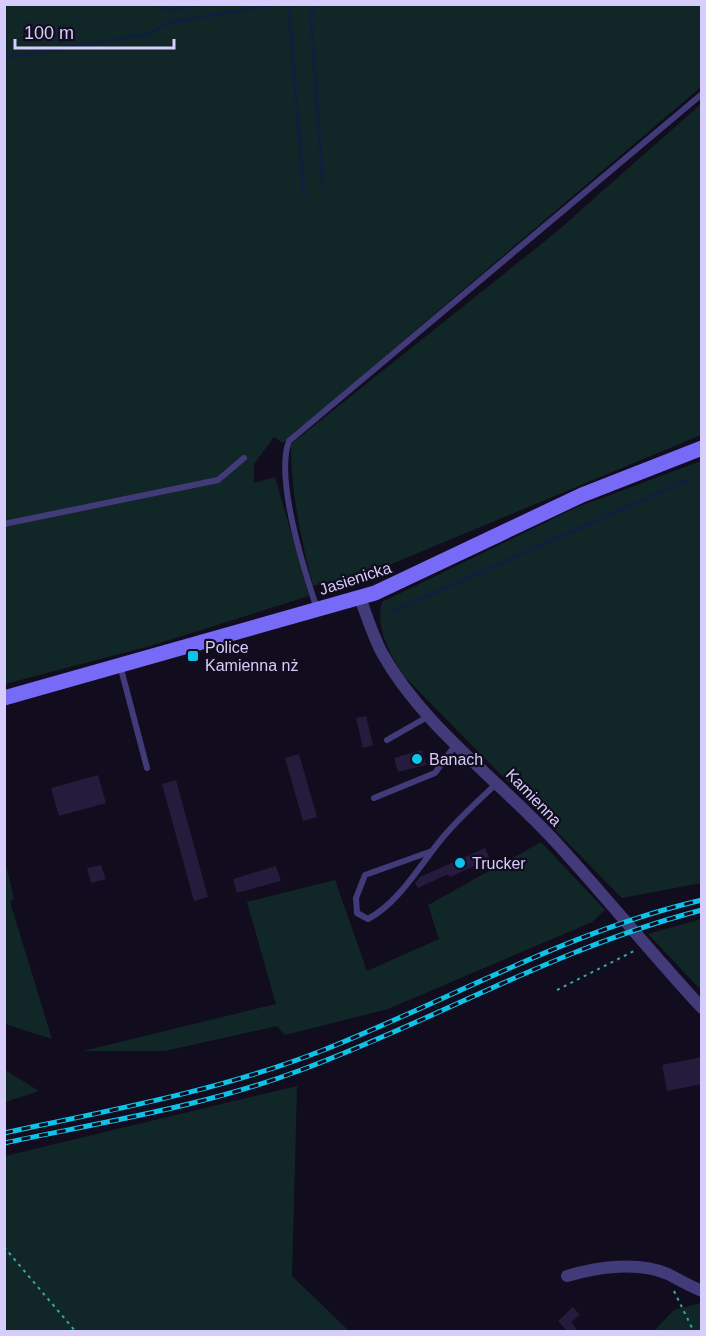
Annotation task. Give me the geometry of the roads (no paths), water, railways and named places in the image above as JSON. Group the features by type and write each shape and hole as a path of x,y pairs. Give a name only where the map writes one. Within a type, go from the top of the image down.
{"main road":[{"name":"Jasienicka","path":"4,698 360,598 413,577 582,495 702,448"}],"street":[{"name":"Kamienna","path":"360,598 381,651 395,673 430,716 558,846 644,946 702,1008"},
{"path":"567,1276 593,1268 647,1268 668,1274 702,1291"}],"lane":[{"path":"317,609 304,570 284,474 284,453 289,441 702,94"},
{"path":"4,524 218,480 244,458"},
{"path":"120,665 147,768"},
{"path":"387,740 430,716"},
{"path":"374,798 435,773 456,743"},
{"path":"432,851 364,875 356,898 357,913 368,919 382,911 432,851 497,782"}],"waterway":[{"path":"159,4 162,9 175,10 201,4"},
{"path":"4,58 149,34 168,23 276,4"},
{"path":"285,4 289,10 304,196"},
{"path":"319,4 313,8 311,18 323,187"},
{"path":"391,612 690,479"}],"railway":[{"path":"4,1133 164,1098 282,1065 368,1031 556,948 652,913 702,900"},
{"path":"4,1143 154,1112 265,1083 351,1050 599,943 702,910"}],"place":[{"name":"Police Kamienna nż","path":"193,656"},
{"name":"Banach","path":"417,759"},
{"name":"Trucker","path":"460,863"}]}
